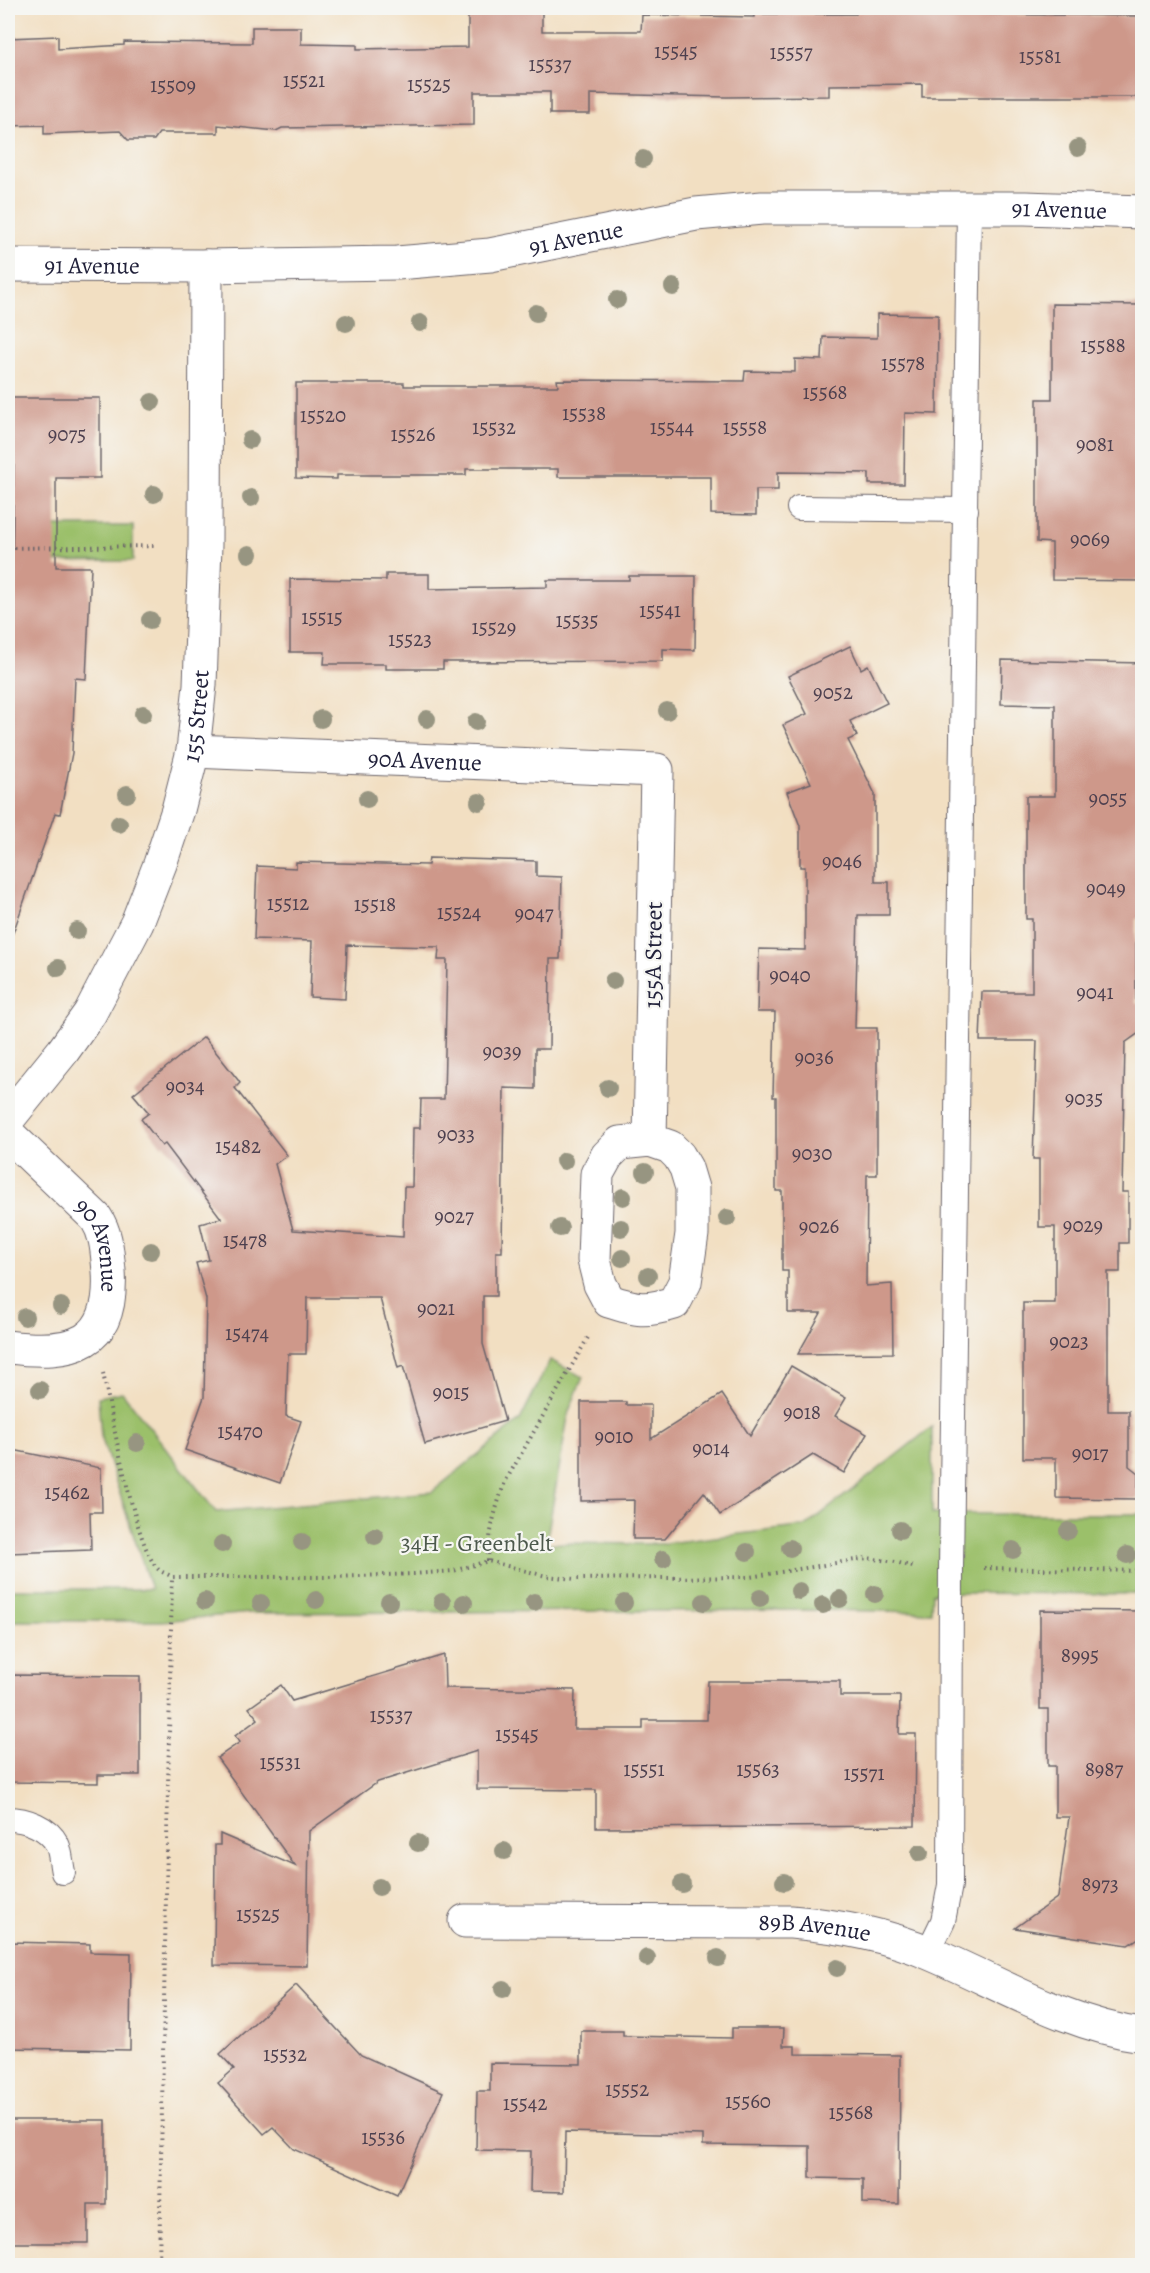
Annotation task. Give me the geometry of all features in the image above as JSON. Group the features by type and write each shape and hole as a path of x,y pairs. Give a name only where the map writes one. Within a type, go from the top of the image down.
{"street":[{"name":"91 Avenue","path":"8,265 206,266 397,263 490,255 696,214 762,208 1025,208 1143,212"},
{"name":"155 Street","path":"8,1119 63,1052 90,1013 137,923 167,842 193,751 200,685 206,545 206,266"},
{"name":"90A Avenue","path":"193,751 657,770"},
{"name":"155A Street","path":"650,1140 657,770"},
{"name":"90 Avenue","path":"8,1134 96,1218 107,1246 110,1293 109,1305 99,1327 86,1341 57,1349 8,1347"},
{"path":"650,1140 670,1147 679,1156 686,1168 692,1188 692,1234 686,1282 674,1303 653,1310 635,1309 609,1301 600,1284 594,1260 597,1174 607,1156 621,1143 650,1140"},
{"name":"89B Avenue","path":"465,1921 791,1922 836,1925 884,1936 928,1952 1059,2011 1124,2032 1143,2035"}],"lane":[{"path":"928,1952 943,1921 950,1885 951,1568 969,209"},
{"path":"799,508 966,510"},
{"path":"8,1819 18,1819 45,1829 57,1845 63,1872"}],"path":[{"path":"8,548 157,546"},
{"path":"488,1560 489,1534 495,1508 505,1482 590,1333"},
{"path":"101,1362 127,1484 145,1548 158,1569 172,1576 333,1577 414,1574 453,1571 488,1560 546,1576 575,1579 750,1576 867,1558 896,1562 920,1569"},
{"path":"972,1568 1143,1571"},
{"path":"159,2265 172,1576"}],"green space":[{"path":"8,526 133,526 133,561 8,562"},
{"name":"34H - Greenbelt","path":"550,1360 583,1377 569,1411 546,1543 659,1544 806,1526 932,1427 932,1514 1142,1514 1142,1594 932,1593 931,1612 816,1610 251,1613 162,1621 8,1621 8,1589 151,1589 101,1436 98,1397 122,1392 216,1512 432,1492 520,1420"}],"building":[{"path":"468,8 542,8 542,31 641,31 642,15 754,17 754,14 856,14 856,11 871,11 871,8 961,8 961,14 1143,16 1143,97 922,97 922,84 829,85 829,96 727,97 590,94 590,114 550,114 550,92 474,92 474,125 282,128 276,131 218,125 218,133 159,133 154,140 128,140 120,131 44,134 44,125 8,126 8,38 58,36 58,49 124,45 124,42 252,43 252,27 301,27 301,44 357,45 357,49 468,47"},
{"path":"1052,304 1143,305 1143,581 1052,580 1052,543 1037,542 1037,399 1052,399"},
{"path":"877,314 938,315 937,414 905,413 904,484 869,484 869,473 778,472 778,490 756,490 756,515 711,514 711,477 558,477 558,469 466,469 466,475 337,475 337,479 296,478 296,383 558,386 557,380 744,381 745,371 795,372 795,359 822,360 823,337 877,338"},
{"path":"8,398 100,398 100,478 56,478 56,567 91,567 86,679 75,678 72,753 60,814 55,813 13,933 8,932 8,568 12,568 14,457 8,456"},
{"path":"386,574 429,574 429,589 547,587 547,580 629,580 629,576 696,576 695,650 663,649 663,661 443,662 443,669 386,669 386,664 324,664 325,652 290,652 290,579 386,580"},
{"path":"850,646 861,669 868,665 887,703 850,721 857,736 848,740 875,794 875,882 889,882 889,915 858,915 855,1028 877,1028 877,1175 867,1175 866,1286 892,1284 893,1353 798,1354 821,1313 788,1313 788,1271 782,1271 782,1191 776,1191 776,1097 773,1097 775,1012 757,1012 759,949 805,950 805,867 800,867 800,826 787,792 811,783 783,725 807,714 788,676"},
{"path":"1002,660 1143,663 1143,919 1136,919 1136,1002 1143,1007 1143,1030 1125,1043 1122,1192 1128,1192 1128,1243 1120,1243 1120,1272 1108,1272 1108,1411 1129,1411 1129,1466 1138,1473 1138,1499 1056,1498 1056,1458 1023,1458 1023,1303 1055,1303 1055,1227 1039,1227 1039,1159 1033,1159 1037,1041 980,1041 982,992 1032,992 1032,919 1026,919 1026,796 1055,796 1055,705 1001,704"},
{"path":"429,858 536,861 536,876 562,877 560,959 550,959 549,1049 535,1049 535,1089 504,1088 502,1252 496,1252 496,1296 483,1296 483,1344 505,1421 425,1444 403,1366 398,1368 380,1298 307,1298 306,1354 288,1354 286,1416 301,1421 280,1483 185,1450 204,1397 206,1299 196,1263 209,1260 200,1224 221,1218 165,1144 162,1146 141,1119 149,1113 133,1094 204,1037 240,1083 235,1088 287,1155 275,1164 293,1230 403,1237 404,1187 412,1187 413,1128 420,1128 421,1099 444,1099 447,960 438,960 439,947 347,945 345,999 310,997 312,941 254,939 257,866 296,868 296,862 428,865"},
{"path":"791,1366 846,1398 835,1416 867,1434 844,1473 813,1455 720,1515 704,1492 665,1539 633,1539 634,1500 581,1501 581,1402 626,1402 626,1405 651,1405 651,1439 722,1394 750,1436"},
{"path":"8,1449 101,1468 102,1512 90,1512 91,1550 8,1553"},
{"path":"1040,1610 1143,1611 1143,1935 1128,1945 1015,1928 1058,1897 1069,1817 1055,1817 1055,1766 1048,1766 1048,1709 1040,1709"},
{"path":"444,1655 445,1688 575,1690 574,1729 643,1729 643,1720 707,1720 708,1681 840,1681 840,1696 900,1696 899,1734 916,1734 915,1826 596,1828 596,1790 477,1789 477,1751 378,1782 309,1831 307,1966 214,1965 215,1845 220,1845 220,1834 295,1866 217,1758 240,1742 235,1736 258,1719 249,1708 281,1685 292,1701"},
{"path":"8,1675 140,1676 140,1775 98,1775 98,1783 10,1782 10,1774 8,1774"},
{"path":"8,1942 90,1944 90,1952 131,1953 130,2050 8,2048"},
{"path":"296,1985 361,2055 443,2092 397,2195 294,2149 273,2127 264,2134 218,2083 234,2069 220,2054"},
{"path":"732,2028 784,2028 783,2046 795,2046 795,2054 900,2055 899,2204 863,2203 863,2179 810,2178 810,2146 703,2145 703,2135 565,2132 564,2192 530,2191 531,2151 476,2150 477,2091 490,2091 490,2063 581,2064 581,2031 623,2031 623,2036 732,2038"},
{"path":"8,2120 106,2120 106,2204 88,2204 88,2243 8,2243"}]}
